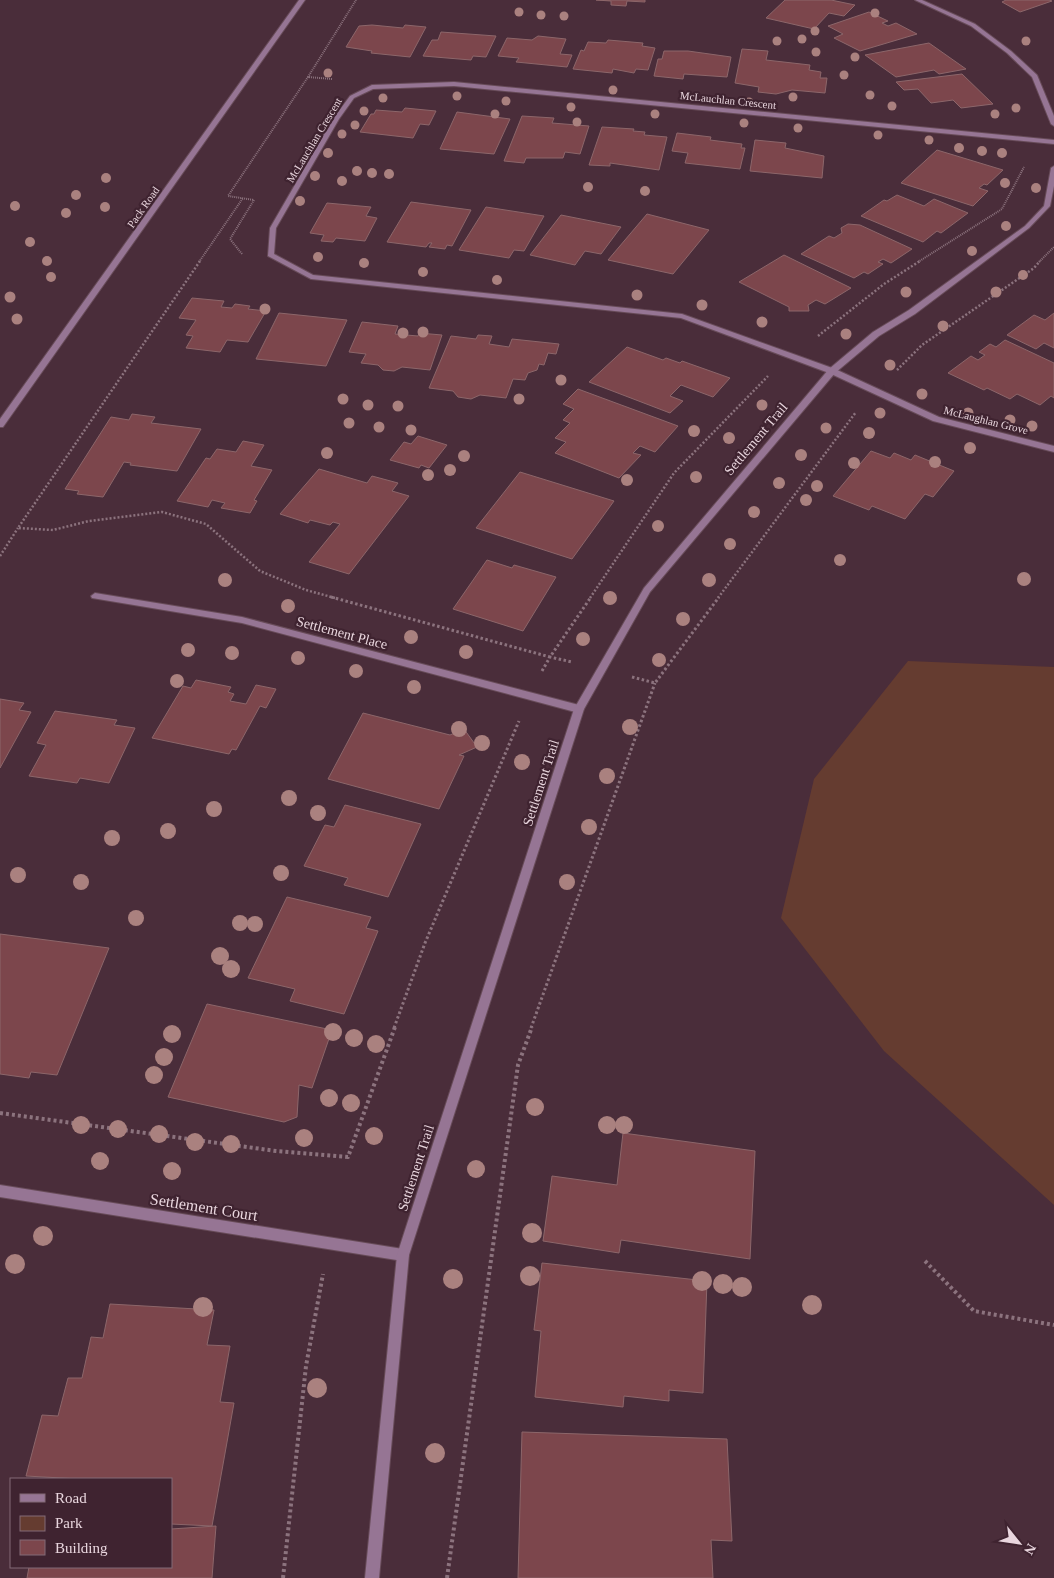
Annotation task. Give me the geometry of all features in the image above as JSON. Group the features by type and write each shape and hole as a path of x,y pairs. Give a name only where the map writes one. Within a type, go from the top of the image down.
{"street":[{"name":"Pack Road","path":"0,425 302,0"},
{"path":"918,0 973,25 1009,52 1035,76 1054,124"},
{"name":"McLauchlan Crescent","path":"832,370 682,316 311,276 270,255 273,228 336,118 352,97 372,87 454,84 1054,142"},
{"name":"Settlement Trail","path":"372,1578 403,1255 579,709 647,590 832,370 876,334 912,312 1027,227 1047,206 1054,168"},
{"name":"McLaughlan Grove","path":"832,370 936,419 1054,449"},
{"name":"Settlement Place","path":"95,596 242,620 579,709"},
{"name":"Settlement Court","path":"0,1191 403,1255"}],"path":[{"path":"242,254 230,240 254,200 228,196 308,77 356,0"},
{"path":"308,77 340,80"},
{"path":"816,337 884,284 1002,209 1026,162"},
{"path":"0,556 243,198"},
{"path":"896,371 922,345 1034,268 1054,247"},
{"path":"538,679 550,656 674,473 774,370"},
{"path":"447,1578 518,1065 655,683 856,411"},
{"path":"18,528 53,530 89,521 162,512 206,524 260,571 306,590 579,664"},
{"path":"626,676 655,683"},
{"path":"0,1113 276,1151 348,1157 425,943 520,717"},
{"path":"925,1261 974,1311 1018,1317 1054,1325"},
{"path":"283,1578 306,1366 324,1270"}],"green space":[{"path":"908,661 1054,667 1054,1205 884,1051 781,918 814,779"}],"building":[{"path":"596,0 645,0 645,2 627,1 626,6 611,5 611,1"},
{"path":"785,0 831,0 855,5 844,16 829,13 814,29 766,18"},
{"path":"1006,0 1052,1 1020,12 1002,2"},
{"path":"869,12 888,21 882,23 888,26 896,23 917,34 860,51 834,38 843,34 828,26"},
{"path":"372,25 403,28 405,25 426,27 410,57 371,53 372,51 346,47 359,26"},
{"path":"441,32 496,36 486,57 473,56 471,60 423,56 432,40 438,40"},
{"path":"538,36 566,39 560,54 572,55 567,67 516,62 519,58 498,56 507,38 532,40"},
{"path":"608,40 643,43 642,46 655,48 648,70 636,69 634,73 613,69 612,73 573,69 581,50 584,51 588,42 606,43"},
{"path":"929,43 966,69 939,74 934,70 896,77 865,55"},
{"path":"742,49 768,51 766,60 810,65 809,70 821,72 820,78 827,78 825,93 792,90 776,94 758,92 759,87 735,83"},
{"path":"664,51 688,51 731,57 727,77 684,74 683,79 654,76 658,59 662,59"},
{"path":"962,74 993,104 961,108 953,100 931,103 918,89 904,90 896,82"},
{"path":"405,108 436,111 429,125 420,124 413,138 360,132 371,114 374,114 376,110 402,112"},
{"path":"457,112 510,119 494,154 440,149"},
{"path":"522,116 554,118 552,123 589,126 580,154 565,152 563,158 526,158 524,163 504,161"},
{"path":"602,127 634,129 633,131 645,132 644,135 667,137 659,170 610,163 610,166 589,165"},
{"path":"677,133 711,137 710,140 742,144 741,148 745,148 740,169 685,163 688,153 672,151"},
{"path":"755,140 786,143 785,148 824,156 822,178 750,171"},
{"path":"937,150 1003,170 987,185 984,184 979,188 988,191 973,206 901,183"},
{"path":"897,195 924,206 934,199 968,213 941,233 937,231 923,242 861,216 884,200 887,201"},
{"path":"411,202 471,210 452,246 447,245 445,249 429,247 432,243 429,243 426,247 387,242"},
{"path":"327,203 371,207 366,216 377,218 365,241 336,238 333,242 321,241 324,235 310,233"},
{"path":"486,207 544,216 524,251 514,250 509,258 459,250"},
{"path":"647,214 709,230 673,274 608,260"},
{"path":"561,215 621,227 601,254 585,251 575,265 530,255"},
{"path":"848,224 860,225 912,249 891,263 883,259 878,262 883,264 868,274 864,272 854,278 801,254 829,236 834,238 842,233 841,228"},
{"path":"784,255 851,288 825,304 816,300 808,305 809,311 789,311 789,307 739,282"},
{"path":"192,298 224,301 221,307 232,308 235,304 250,306 248,309 266,311 248,342 227,340 220,352 186,348 193,336 186,335 196,320 179,318"},
{"path":"279,313 347,320 326,366 256,359"},
{"path":"1054,313 1054,348 1044,343 1036,349 1007,335 1034,315 1045,320"},
{"path":"362,322 398,326 395,334 418,336 419,333 442,335 430,370 402,367 394,371 383,370 378,365 361,363 366,354 349,352"},
{"path":"478,335 492,336 489,344 509,347 512,339 559,344 556,354 548,353 544,365 539,364 537,370 528,373 525,380 513,379 506,398 480,395 471,399 458,397 453,391 429,388 451,336 476,339"},
{"path":"1005,340 1054,363 1054,398 1051,396 1040,405 1017,394 1010,399 987,388 984,390 948,373 971,356 978,360 985,355 979,352 990,344 996,347"},
{"path":"627,347 663,360 666,358 680,363 682,361 730,378 713,397 681,385 670,396 683,401 670,413 589,382"},
{"path":"578,389 678,426 655,452 640,446 633,453 641,455 619,478 555,453 566,442 555,438 570,423 563,420 574,409 563,404"},
{"path":"132,414 155,417 151,423 201,429 177,471 130,465 131,463 124,462 103,497 77,494 79,491 65,489 111,417 129,420"},
{"path":"418,436 447,445 429,468 421,465 419,468 390,460 404,442 411,444"},
{"path":"243,441 264,445 251,466 272,470 254,500 257,501 250,513 221,508 225,503 212,500 208,507 177,501 206,458 210,459 217,449 236,452"},
{"path":"871,451 890,458 894,453 911,460 915,455 954,471 933,497 925,494 905,519 872,506 869,510 833,496"},
{"path":"319,469 367,483 372,476 398,483 392,491 409,496 349,574 309,562 340,524 333,522 330,525 310,520 308,523 280,514"},
{"path":"520,472 614,501 572,559 476,528"},
{"path":"487,560 512,568 514,565 556,577 523,631 453,609"},
{"path":"196,680 231,687 228,692 234,694 230,701 246,704 256,685 276,689 266,708 260,706 236,750 232,749 229,754 152,738 183,686 191,688"},
{"path":"0,699 24,703 19,710 31,712 0,768"},
{"path":"55,711 117,720 114,725 135,728 109,783 80,778 77,783 29,776 46,745 37,743"},
{"path":"363,713 450,735 464,729 477,747 459,755 464,756 439,809 328,779"},
{"path":"345,805 421,824 388,897 344,885 348,878 304,866 325,825 334,827"},
{"path":"287,897 371,917 366,928 378,931 344,1014 290,1001 295,989 248,978"},
{"path":"0,934 109,948 57,1075 31,1072 29,1078 0,1074"},
{"path":"207,1004 332,1030 312,1088 299,1085 297,1117 284,1122 168,1097"},
{"path":"623,1133 755,1151 750,1259 621,1240 619,1253 543,1241 552,1176 617,1185"},
{"path":"542,1263 707,1281 703,1393 669,1390 669,1401 624,1396 623,1407 535,1397 541,1331 534,1330"},
{"path":"110,1304 214,1310 207,1345 230,1346 220,1402 234,1403 212,1526 172,1524 172,1478 62,1478 26,1476 42,1415 58,1416 68,1378 82,1378 91,1337 103,1338"},
{"path":"522,1432 727,1439 732,1541 711,1540 713,1578 518,1578"},
{"path":"216,1526 212,1578 27,1578 29,1568 172,1568 172,1529"}]}
